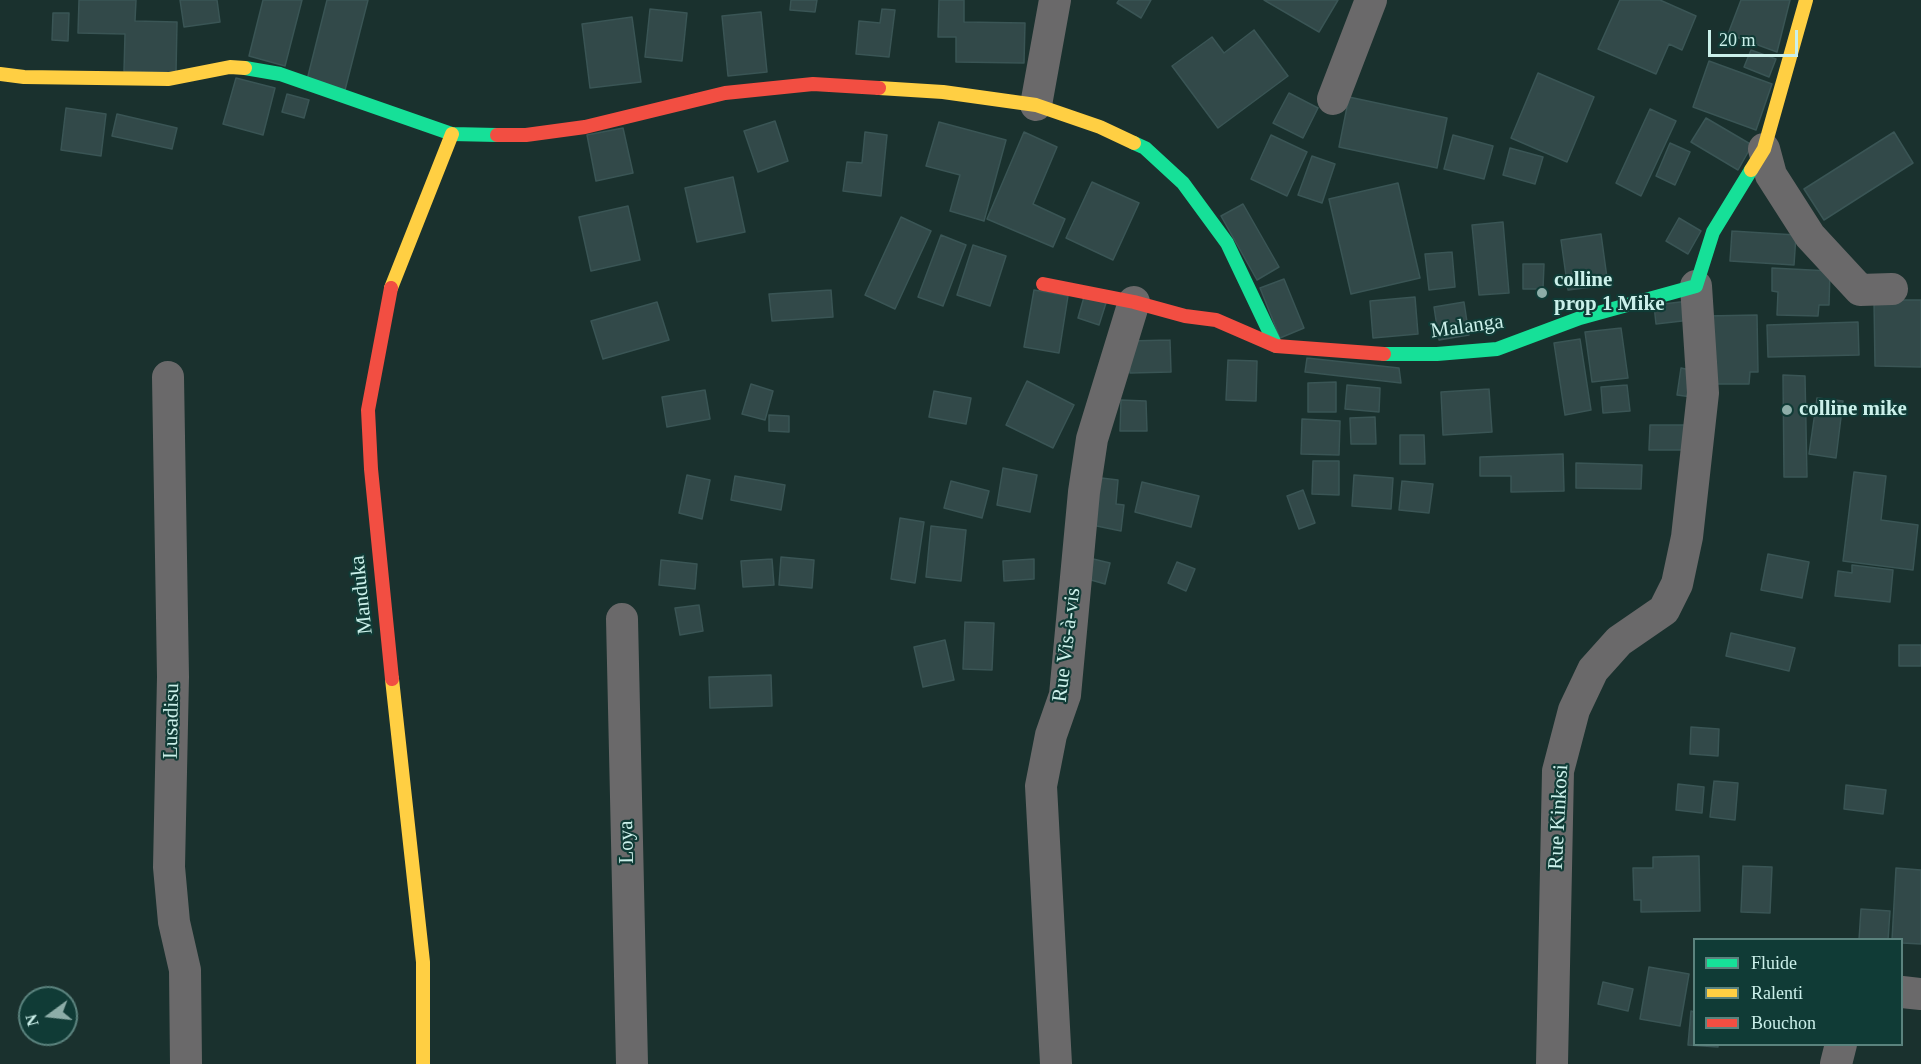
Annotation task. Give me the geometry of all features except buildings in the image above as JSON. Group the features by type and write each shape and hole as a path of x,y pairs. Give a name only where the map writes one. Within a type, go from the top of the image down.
{"street":[{"path":"1036,105 1055,0"},
{"path":"1333,99 1371,0"},
{"path":"1696,286 1713,232 1764,149 1806,0"},
{"path":"0,74 24,77 169,79 230,68 253,68 280,74 452,134 526,135 585,127 725,93 813,84 942,92 1036,105 1100,127 1145,148 1183,183 1227,243 1276,346"},
{"name":"Manduka","path":"423,1064 423,962 392,688 371,468 368,410 389,294 452,134"},
{"path":"1764,149 1771,175 1810,236 1860,291 1892,290"},
{"name":"Malanga","path":"1043,284 1134,302 1185,316 1216,320 1276,346 1389,354 1437,354 1497,348 1580,318 1696,286"},
{"name":"Rue Kinkosi","path":"1552,1064 1558,771 1574,710 1593,670 1619,641 1664,610 1677,584 1687,537 1703,393 1696,286"},
{"name":"Rue Vis-à-vis","path":"1056,1064 1041,786 1051,735 1065,695 1084,492 1092,439 1134,302"},
{"name":"Lusadisu","path":"168,376 173,676 169,867 174,922 185,970 186,1064"},
{"name":"Loya","path":"622,619 632,1064"},
{"path":"1903,992 1921,994"},
{"path":"1836,1064 1840,1046"}],"traffic: fast":[{"path":"245,68 280,74 452,134 497,135"},
{"path":"1134,143 1145,148 1183,183 1227,243 1276,346"},
{"path":"1384,354 1437,354 1497,349 1580,318 1696,286 1713,232 1751,170"}],"traffic: slow":[{"path":"1751,170 1764,149 1806,0"},
{"path":"0,74 24,77 169,79 230,67 245,68"},
{"path":"879,88 943,92 1036,105 1100,127 1134,143"},
{"path":"391,288 452,134"},
{"path":"392,679 423,962 423,1064"}],"traffic: jam":[{"path":"497,135 526,135 585,127 725,93 813,84 879,88"},
{"path":"1043,284 1134,302 1185,316 1216,320 1276,346 1384,354"},
{"path":"391,288 368,410 371,469 392,679"}],"place":[{"name":"colline prop 1 Mike","path":"1542,293"},
{"name":"colline mike","path":"1787,410"}]}
